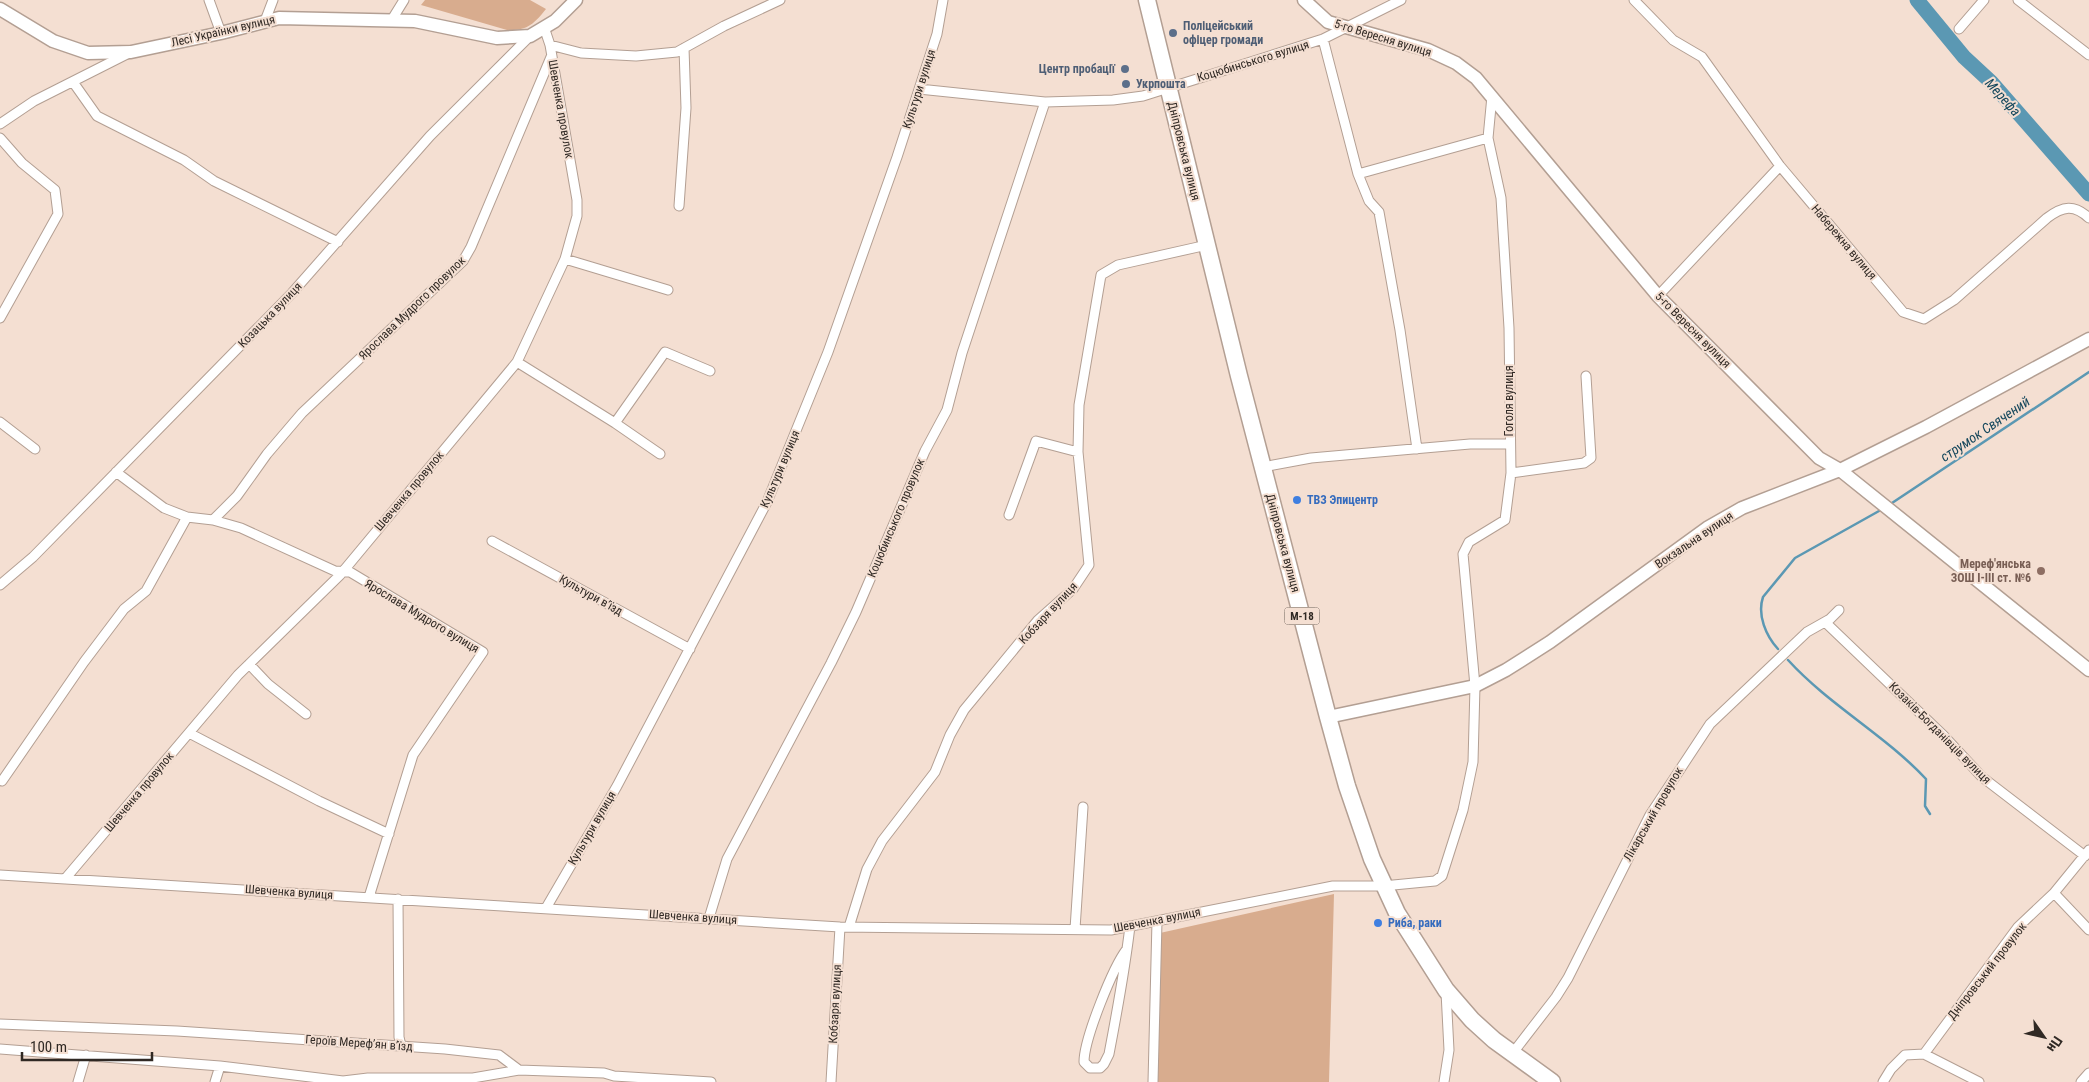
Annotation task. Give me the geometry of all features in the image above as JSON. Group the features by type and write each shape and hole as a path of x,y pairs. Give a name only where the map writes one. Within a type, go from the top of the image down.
{"highway":[{"name":"Дніпровська вулиця","path":"1147,0 1263,467 1328,718 1362,833 1383,886 1414,941 1446,990 1472,1020 1512,1054 1552,1082"}],"street":[{"path":"0,7 3,0"},
{"path":"209,0 221,33"},
{"path":"265,21 273,0"},
{"path":"392,21 404,0"},
{"name":"Лесі Українки вулиця","path":"0,7 53,41 88,53 132,52 221,33 279,18 415,21 497,38 530,36 555,21 576,0"},
{"path":"550,45 582,53 636,56 678,52 724,26 780,0"},
{"name":"Культури вулиця","path":"546,908 617,786 771,493 828,352 937,34 943,0"},
{"name":"5-го Вересня вулиця","path":"1304,0 1328,22 1428,50 1456,63 1476,78 1658,296 1819,458 1840,470 2089,670"},
{"name":"Коцюбинського вулиця","path":"919,89 1045,102 1113,100 1143,96 1323,39 1401,0"},
{"name":"Набережна вулиця","path":"1634,0 1673,40 1702,56 1780,166 1903,312 1924,319 1954,300 2060,208 2080,210 2089,218"},
{"path":"1959,29 1984,0"},
{"path":"2018,0 2089,56"},
{"name":"Шевченка провулок","path":"65,879 249,664 343,572 517,362 566,258 577,216 577,200 550,45 544,27"},
{"name":"Козацька вулиця","path":"0,585 33,557 292,293 430,136 530,36"},
{"path":"1323,39 1358,174 1369,201 1379,212 1400,330 1417,449"},
{"path":"679,206 686,108 684,48"},
{"path":"0,124 34,101 132,52"},
{"name":"Ярослава Мудрого провулок","path":"213,520 236,496 267,454 302,414 463,261 471,247 551,56"},
{"path":"73,82 96,116 184,160 214,180 338,242"},
{"name":"Гоголя вулиця","path":"1475,686 1463,554 1469,542 1505,520 1511,473 1509,328 1501,198 1488,138 1492,96"},
{"name":"Коцюбинського провулок","path":"709,918 727,859 856,612 925,451 947,410 962,353 1045,102"},
{"path":"0,138 22,163 55,190 58,214 0,318"},
{"path":"1358,174 1488,138"},
{"path":"1658,296 1780,166"},
{"name":"Кобзаря вулиця","path":"831,1082 844,927 867,869 882,842 935,772 950,735 964,710 1038,620 1073,589 1089,565 1078,452 1079,405 1101,275 1118,265 1207,245"},
{"path":"566,258 668,290"},
{"name":"Вокзальна вулиця","path":"1328,718 1475,686 1506,670 1550,642 1707,528 1742,508 1840,470 1926,427 2089,339"},
{"path":"615,423 665,352 710,371"},
{"path":"517,362 615,423 660,454"},
{"path":"1511,473 1584,463 1591,458 1586,376"},
{"path":"0,422 35,449"},
{"path":"1009,515 1036,442 1078,452"},
{"path":"1263,467 1311,458 1470,444 1510,444"},
{"name":"Ярослава Мудрого вулиця","path":"116,472 164,508 187,517 213,520 241,528 335,571 350,572 483,652 413,755 369,897"},
{"path":"2,781 84,662 124,609 146,590 187,517"},
{"name":"Культури в’їзд","path":"492,541 690,649"},
{"name":"Лікарський провулок","path":"1512,1054 1556,997 1568,978 1650,815 1710,724 1807,632 1825,622 1839,610"},
{"name":"Козаків-Богданівців вулиця","path":"1825,622 1944,736 1982,777 2087,853"},
{"path":"249,664 268,684 306,714"},
{"path":"1383,886 1435,881 1442,876 1463,810 1474,762 1475,686"},
{"path":"188,733 318,801 389,834"},
{"path":"1075,929 1084,807"},
{"name":"Дніпровський провулок","path":"1924,1054 2018,927 2054,893 2087,853"},
{"name":"Шевченка вулиця","path":"0,875 844,927 1111,930 1333,886 1383,886"},
{"path":"2054,893 2089,930"},
{"path":"398,899 399,1037 401,1046"},
{"path":"1153,1082 1157,921"},
{"path":"1127,949 1119,959 1111,977 1090,1033 1084,1062 1090,1068 1100,1068 1109,1054 1127,949 1130,926"},
{"path":"1444,1082 1449,1050 1446,990"},
{"name":"Героїв Мерефʼян вʼїзд","path":"0,1024 177,1031 499,1054 519,1070"},
{"path":"0,1049 220,1066 343,1081 368,1078 473,1080 519,1070 604,1073 613,1079 711,1082"},
{"path":"1883,1082 1891,1069 1905,1055 1924,1054 1979,1082"},
{"path":"78,1082 86,1055"},
{"path":"215,1082 220,1066"},
{"path":"2081,1082 2089,1073"}],"shaded area":[{"path":"425,0 530,0 546,9 530,26 507,30 421,5"},
{"path":"1334,894 1329,1082 1156,1082 1160,933"}],"waterway":[{"name":"Мерефа","path":"1917,0 1964,57 1991,82 2089,194"},
{"name":"струмок Свячений","path":"1892,503 2089,372"},
{"name":"струмок Свячений","path":"1778,649 1766,632 1761,611 1763,597 1795,558 1879,511"},
{"path":"1788,660 1821,691 1893,748 1926,779 1925,806 1930,814"}],"place":[{"name":"Поліцейський офіцер громади","path":"1173,33"},
{"name":"Центр пробації","path":"1125,69"},
{"name":"Укрпошта","path":"1126,84"},
{"name":"ТВЗ Эпицентр","path":"1297,500"},
{"name":"Мереф'янська ЗОШ І-ІІІ ст. №6","path":"2041,571"},
{"name":"Риба, раки","path":"1378,923"}]}
